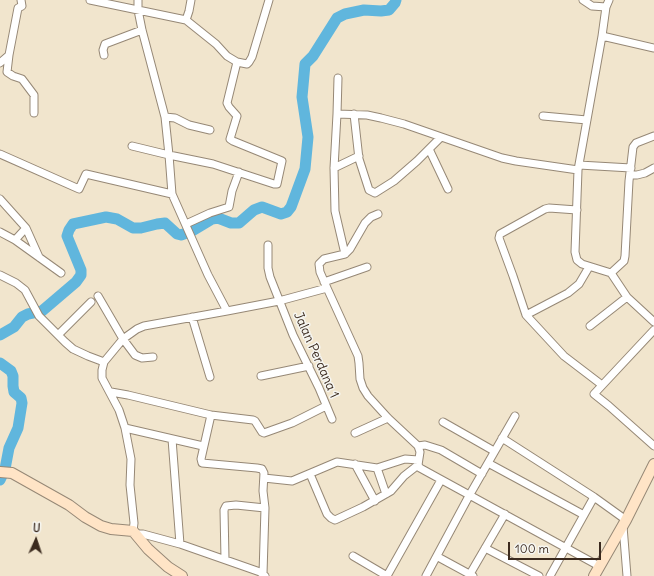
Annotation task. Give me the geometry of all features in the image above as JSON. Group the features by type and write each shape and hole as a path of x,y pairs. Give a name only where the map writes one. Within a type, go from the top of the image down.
{"street":[{"path":"22,0 22,6 18,8 7,72 22,79 34,95 34,113"},
{"path":"90,0 186,20 216,44 227,56 237,62 247,64 252,57 269,0"},
{"path":"138,0 138,10 142,30 164,117 172,194 208,275 227,311"},
{"path":"186,20 191,0"},
{"path":"583,0 592,6 607,3 579,168 575,252 577,260 582,264 611,273 628,297 654,322"},
{"path":"104,55 103,50 106,44 142,30"},
{"path":"602,36 654,48"},
{"path":"0,63 9,55"},
{"path":"132,146 169,156 213,164 277,184 283,163 281,160 230,139 237,116 229,108 227,103 237,62"},
{"path":"338,78 334,168 335,211 345,254"},
{"path":"337,114 366,115 393,121 516,162 630,171 637,175 654,168"},
{"path":"354,114 359,156 369,190 375,193 394,181 441,137"},
{"path":"543,116 587,120"},
{"path":"164,117 175,118 189,125 210,130"},
{"path":"611,273 624,261 625,256 630,171 634,147 636,143 654,136"},
{"path":"429,149 448,189"},
{"path":"0,154 79,189 86,174 172,194"},
{"path":"334,168 359,156"},
{"path":"186,225 210,213 229,208 232,191 239,172"},
{"path":"0,199 26,228 39,258"},
{"path":"577,210 545,209 500,234 499,236 526,315 564,356 602,385"},
{"path":"378,214 371,217 365,223 350,249 345,254 324,259 319,267 358,356 360,379 368,396 388,418 418,446 420,452 418,462 420,468 599,566"},
{"path":"15,240 26,228"},
{"path":"0,232 15,240 61,273"},
{"name":"Jalan Perdana 1","path":"268,245 268,268 279,301 332,420"},
{"path":"182,576 168,567 148,549 135,533 130,485 131,459 125,428 119,410 111,392 102,378 104,362 123,340 137,329 144,326 279,301 326,285 367,267"},
{"path":"526,315 568,294 579,284 589,267"},
{"path":"0,275 16,283 25,290 39,316 73,349 104,362"},
{"path":"98,296 123,340 138,357 142,358 153,356"},
{"path":"590,326 628,297"},
{"path":"58,335 91,302"},
{"path":"192,317 210,377"},
{"path":"654,330 594,394 654,446"},
{"path":"261,376 309,366"},
{"path":"111,392 211,416 253,420 262,432 292,423 326,406"},
{"path":"5,472 69,505 85,517 101,526 143,534 180,544 225,559 264,575 264,473 262,469 257,468 202,463 201,459 203,446 211,416"},
{"path":"426,576 438,557 494,451 515,416"},
{"path":"355,433 388,418"},
{"path":"444,422 494,451"},
{"path":"125,428 203,446"},
{"path":"502,438 594,497 624,523 628,576"},
{"path":"172,439 180,544"},
{"path":"418,446 425,445 441,450 482,474"},
{"path":"264,478 292,481 337,462 377,468 405,459 418,462"},
{"path":"310,474 327,514 335,520 375,501 395,488 404,476 418,462"},
{"path":"488,463 584,515"},
{"path":"355,464 375,501"},
{"path":"594,576 624,523 654,464"},
{"path":"377,468 386,494"},
{"path":"353,556 387,576 441,480"},
{"path":"550,576 594,497"},
{"path":"225,559 224,510 226,506 236,505 265,508"},
{"path":"438,557 472,575 485,548 505,514"},
{"path":"485,548 539,576"}],"waterway":[{"path":"0,335 14,327 22,317 42,311 76,282 81,275 81,270 67,236 73,224 106,217 117,219 133,228 141,228 165,223 177,234 181,235 192,231 212,219 218,218 231,223 239,223 254,210 262,207 281,214 287,212 291,207 305,169 308,137 302,97 305,64 313,56 337,18 345,14 364,10 389,10 396,0"},
{"path":"0,363 11,371 13,376 14,392 21,398 22,403 18,428 9,448 5,469 0,480"}]}
